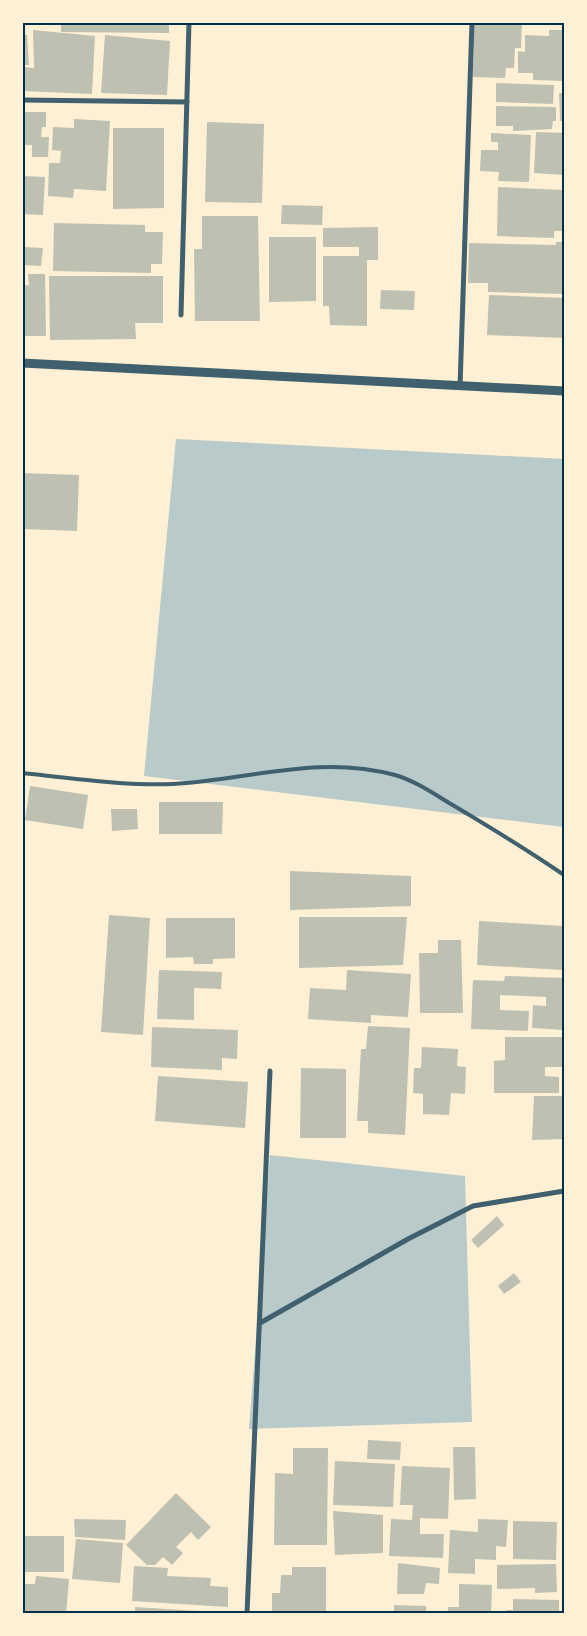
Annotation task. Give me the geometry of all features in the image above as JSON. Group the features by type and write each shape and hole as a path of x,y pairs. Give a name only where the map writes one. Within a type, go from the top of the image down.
{"street":[{"path":"181,315 189,22"},
{"path":"460,387 472,22"},
{"path":"22,100 187,102"},
{"path":"22,363 564,391"},
{"path":"247,1614 270,1071"},
{"path":"260,1323 408,1239 473,1206 564,1190"}],"lane":[{"path":"22,773 126,784 174,784 285,768 339,767 396,775 516,842 564,875"}],"shaded area":[{"path":"176,439 564,459 564,827 144,776"},
{"path":"270,1155 465,1176 472,1422 249,1429"}],"building":[{"path":"61,22 169,22 169,33 61,32"},
{"path":"474,22 522,22 521,48 515,48 514,68 506,68 505,78 473,77"},
{"path":"33,30 95,36 92,94 22,91 22,67 34,68"},
{"path":"549,30 564,30 564,81 533,80 533,73 518,73 518,51 525,52 525,35 549,36"},
{"path":"22,35 27,35 29,65 22,65"},
{"path":"105,35 170,41 167,95 101,93"},
{"path":"496,83 554,85 553,104 496,102"},
{"path":"559,93 564,93 564,121 560,121"},
{"path":"496,106 556,107 556,121 553,121 552,129 513,131 513,126 496,126"},
{"path":"22,112 46,112 46,127 42,127 41,137 49,137 48,157 32,157 32,145 22,145"},
{"path":"74,119 110,121 106,191 74,189 73,198 48,196 49,163 60,163 61,151 52,150 53,127 74,128"},
{"path":"207,122 264,124 262,203 205,202"},
{"path":"113,128 164,128 164,208 113,209"},
{"path":"536,132 564,133 564,175 534,173"},
{"path":"491,133 531,135 529,182 498,181 499,172 480,171 481,150 498,150 498,142 491,142"},
{"path":"24,176 45,177 43,215 22,214"},
{"path":"498,187 564,190 564,231 554,231 554,238 497,236"},
{"path":"282,205 323,206 322,225 281,224"},
{"path":"202,216 258,216 260,321 195,321 194,249 202,249"},
{"path":"54,223 145,225 145,232 163,232 162,264 151,264 151,273 53,271"},
{"path":"378,227 378,260 367,260 367,326 330,325 329,306 323,306 323,256 359,256 359,247 323,247 323,228"},
{"path":"269,237 316,237 316,301 269,302"},
{"path":"556,242 564,242 564,294 488,292 488,283 468,283 469,243 556,245"},
{"path":"22,247 43,248 41,266 22,265"},
{"path":"28,274 45,274 46,336 22,336 22,285 29,285"},
{"path":"49,276 163,276 163,323 135,323 136,339 50,340"},
{"path":"381,290 415,291 414,310 380,309"},
{"path":"489,295 564,298 564,338 487,335"},
{"path":"22,473 79,475 77,531 22,529"},
{"path":"30,786 88,795 83,829 25,820"},
{"path":"159,802 223,802 222,834 159,834"},
{"path":"111,809 137,809 138,829 112,831"},
{"path":"290,871 411,876 411,906 290,910"},
{"path":"109,915 150,918 143,1035 101,1032"},
{"path":"299,917 407,917 403,965 299,968"},
{"path":"166,918 235,918 235,958 213,959 213,964 194,964 193,957 166,958"},
{"path":"479,921 564,926 563,970 477,965"},
{"path":"438,940 461,940 463,1013 420,1013 419,953 438,953"},
{"path":"159,970 222,972 221,989 194,988 194,1020 157,1019"},
{"path":"347,970 411,974 408,1017 371,1015 371,1023 308,1019 310,988 346,990"},
{"path":"505,976 564,978 564,1030 532,1028 533,1005 546,1006 546,997 500,995 500,1010 529,1011 528,1031 471,1029 473,980 504,981"},
{"path":"368,1026 410,1028 405,1135 368,1133 368,1121 357,1121 361,1049 366,1049"},
{"path":"152,1027 238,1030 237,1059 222,1058 222,1070 151,1067"},
{"path":"505,1037 564,1037 564,1067 545,1067 545,1076 559,1077 559,1093 494,1093 494,1061 505,1060"},
{"path":"422,1047 458,1049 457,1066 466,1067 465,1094 451,1093 449,1115 423,1114 423,1094 413,1093 414,1068 421,1068"},
{"path":"301,1068 346,1069 346,1138 300,1138"},
{"path":"158,1076 248,1082 245,1128 155,1121"},
{"path":"534,1096 564,1096 564,1139 532,1140"},
{"path":"497,1216 504,1225 478,1248 471,1240"},
{"path":"514,1273 521,1282 504,1294 498,1286"},
{"path":"368,1440 401,1442 400,1460 367,1459"},
{"path":"453,1447 475,1447 476,1499 454,1500"},
{"path":"293,1448 328,1448 327,1545 274,1545 275,1473 293,1474"},
{"path":"335,1461 395,1464 393,1507 333,1505"},
{"path":"402,1466 450,1468 448,1519 420,1518 420,1534 444,1534 443,1558 389,1556 391,1519 412,1520 413,1505 400,1505"},
{"path":"176,1493 211,1527 198,1540 191,1532 176,1547 183,1553 172,1565 163,1557 155,1565 147,1565 126,1545"},
{"path":"333,1511 383,1515 383,1553 335,1555"},
{"path":"74,1519 126,1520 125,1540 75,1537"},
{"path":"478,1519 508,1520 506,1547 496,1546 496,1560 475,1559 475,1574 448,1573 450,1530 478,1532"},
{"path":"513,1521 557,1522 556,1560 513,1559"},
{"path":"22,1536 64,1536 64,1572 22,1572"},
{"path":"76,1539 123,1543 120,1583 72,1579"},
{"path":"398,1563 440,1568 439,1584 426,1583 424,1594 397,1594"},
{"path":"556,1564 557,1592 535,1593 535,1588 497,1589 497,1565"},
{"path":"134,1566 168,1568 167,1576 211,1578 210,1586 228,1587 228,1607 132,1601"},
{"path":"292,1567 326,1567 326,1614 272,1614 272,1593 280,1593 281,1575 292,1575"},
{"path":"36,1576 69,1579 66,1614 25,1614 25,1609 22,1609 22,1584 35,1584"},
{"path":"459,1584 492,1585 491,1614 448,1614 448,1607 459,1607"},
{"path":"513,1599 559,1600 559,1614 507,1614 507,1610 513,1610"},
{"path":"394,1605 426,1606 426,1614 394,1614"},
{"path":"135,1607 213,1612 213,1614 135,1614"}]}
